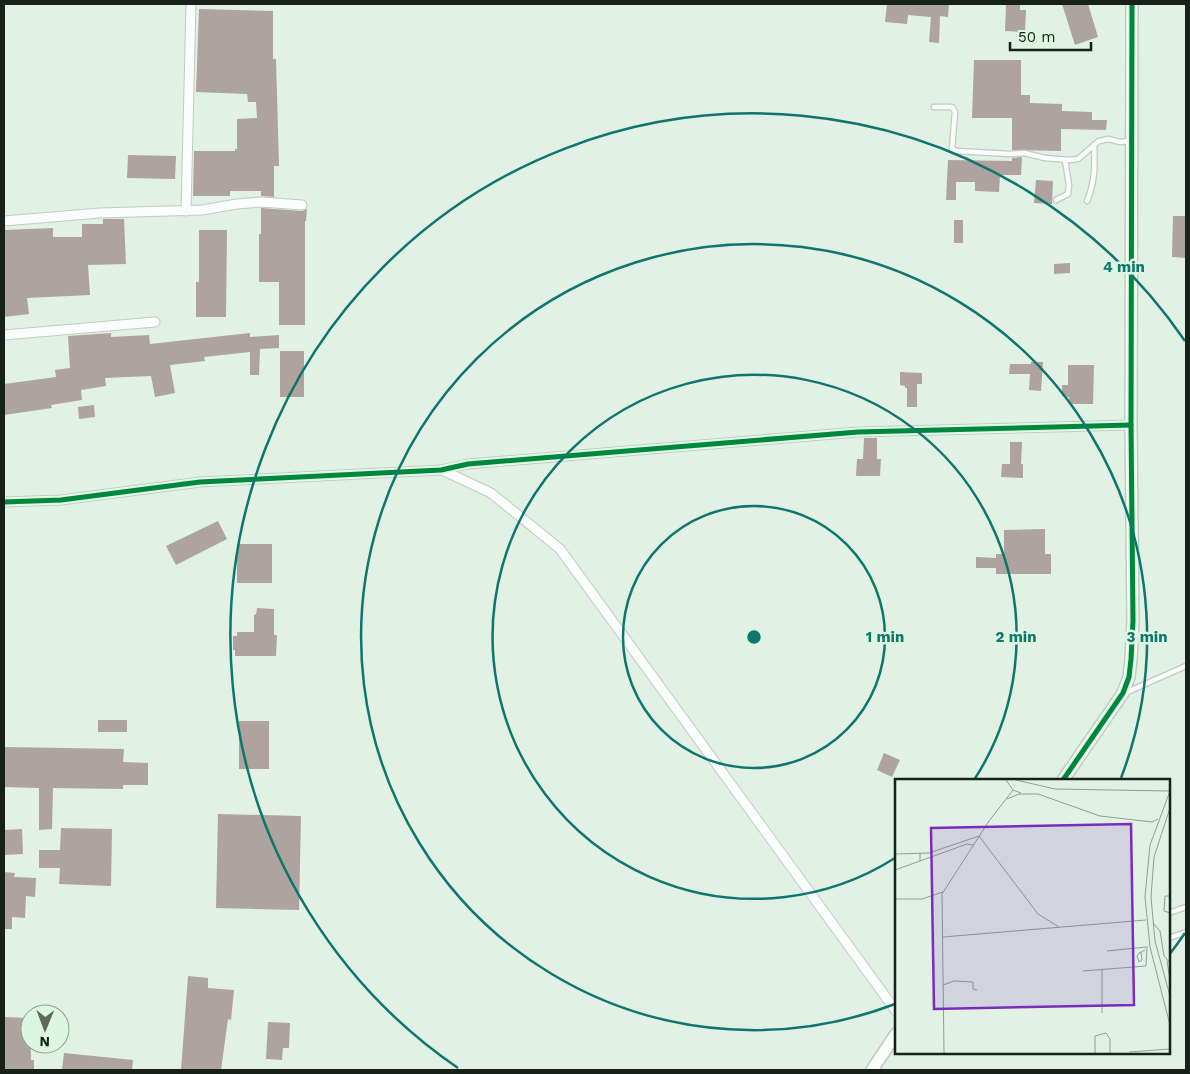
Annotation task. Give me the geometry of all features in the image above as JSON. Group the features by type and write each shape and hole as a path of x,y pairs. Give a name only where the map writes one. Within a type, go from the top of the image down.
{"street":[{"path":"186,211 191,4"},
{"path":"1064,779 1123,693 1129,677 1131,659 1133,621 1131,425 1132,4"},
{"path":"4,221 100,213 186,211 261,202 302,205"},
{"path":"4,335 155,322"},
{"path":"4,502 61,500 200,482 441,470 477,463 858,432 1131,425"},
{"path":"441,470 491,492 560,549 895,1011"},
{"path":"872,1070 895,1036"}],"lane":[{"path":"934,107 952,107 955,112 952,149 957,151 1024,153 1065,160 1078,159 1099,141 1108,139 1120,142 1133,141"},
{"path":"1087,201 1094,174 1094,145"},
{"path":"1056,200 1068,194 1069,185 1065,160"},
{"path":"1123,693 1186,666"},
{"path":"1170,913 1186,907"},
{"path":"1170,938 1186,932"}],"building":[{"path":"887,4 949,4 948,17 940,16 939,43 929,42 931,17 908,15 907,24 885,22"},
{"path":"1006,4 1020,4 1020,10 1026,10 1025,32 1005,31"},
{"path":"1062,4 1088,4 1098,37 1075,45"},
{"path":"199,9 273,11 273,59 276,59 279,166 274,166 274,197 261,196 261,191 230,191 230,196 193,196 194,151 235,151 237,149 237,119 257,118 256,102 248,102 247,94 196,92"},
{"path":"974,60 1021,60 1021,95 1030,95 1030,103 1062,104 1062,111 1092,112 1092,120 1107,120 1106,130 1061,129 1061,151 1012,150 1012,118 972,118"},
{"path":"128,155 176,156 175,179 127,178"},
{"path":"1022,157 1021,175 1000,175 999,192 975,191 975,182 956,182 956,200 946,200 948,160 1012,161 1012,158"},
{"path":"1036,180 1053,181 1052,204 1034,203"},
{"path":"261,208 302,211 307,209 305,221 305,325 279,325 279,282 259,282"},
{"path":"1173,216 1186,216 1186,258 1172,257"},
{"path":"103,219 124,219 126,264 88,265 90,295 27,298 29,314 4,317 4,230 53,228 53,237 82,237 82,224 103,224"},
{"path":"954,220 963,220 963,243 954,243"},
{"path":"199,230 227,230 226,317 196,317 196,282 199,282"},
{"path":"1070,263 1070,273 1054,274 1054,264"},
{"path":"111,333 111,337 149,335 150,344 250,333 250,337 279,335 279,348 260,349 259,375 250,375 250,352 204,357 205,361 170,365 175,393 155,397 151,376 105,378 106,386 81,390 82,400 51,405 52,408 4,415 4,384 56,377 55,370 70,368 68,336"},
{"path":"280,351 304,351 304,397 280,397"},
{"path":"1031,362 1043,362 1041,391 1029,390 1030,374 1009,374 1010,364 1031,364"},
{"path":"1068,365 1094,365 1093,404 1069,404 1069,397 1062,396 1062,385 1068,385"},
{"path":"900,372 922,373 922,384 917,384 917,407 907,407 907,388 900,385"},
{"path":"94,405 95,417 79,419 78,407"},
{"path":"864,438 877,438 877,459 881,459 880,476 856,476 857,459 863,459"},
{"path":"1010,442 1022,442 1021,464 1023,464 1023,478 1001,477 1002,464 1010,464"},
{"path":"218,521 227,539 176,565 166,546"},
{"path":"1045,529 1045,554 1051,554 1051,574 996,574 996,568 976,568 976,557 996,558 996,554 1004,554 1004,530"},
{"path":"237,544 272,544 272,583 237,583"},
{"path":"257,608 274,609 274,635 277,635 276,656 235,656 233,636 237,636 237,632 254,632 254,614 256,615"},
{"path":"98,720 127,720 127,732 98,732"},
{"path":"239,721 269,721 269,769 239,769"},
{"path":"4,747 124,749 123,762 148,763 148,785 123,785 123,789 53,788 52,829 39,830 39,788 4,787"},
{"path":"884,753 900,760 892,777 877,770"},
{"path":"218,814 301,816 299,910 216,908"},
{"path":"61,828 112,829 111,886 59,884 60,868 39,868 39,850 60,850"},
{"path":"22,829 23,854 4,855 4,830"},
{"path":"4,872 15,873 14,877 36,878 35,897 26,896 25,918 12,917 12,929 4,929"},
{"path":"188,976 208,978 208,988 234,990 231,1020 228,1019 221,1070 181,1070"},
{"path":"4,1017 20,1018 20,1054 31,1054 31,1060 34,1060 34,1070 4,1070"},
{"path":"268,1022 290,1023 289,1048 283,1048 282,1060 266,1059"},
{"path":"64,1054 133,1060 132,1070 62,1070"}],"cycle path":[{"path":"1064,779 1123,693 1129,677 1131,659 1133,621 1131,425 1132,4"},
{"path":"4,502 61,500 200,482 441,470 468,464 858,432 1131,425"}]}
